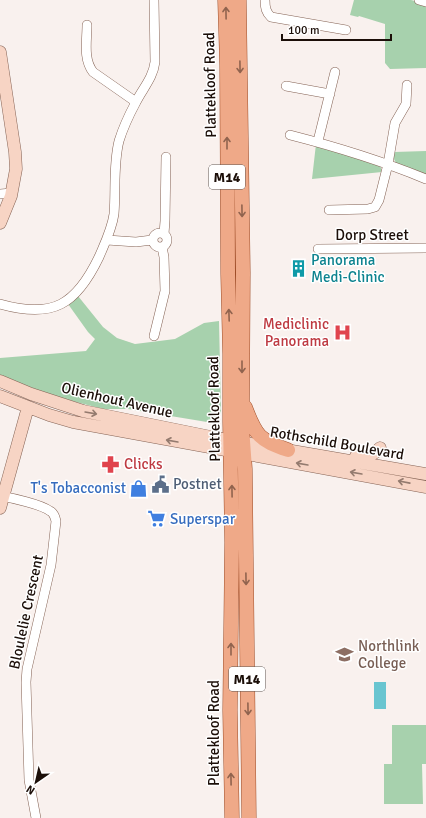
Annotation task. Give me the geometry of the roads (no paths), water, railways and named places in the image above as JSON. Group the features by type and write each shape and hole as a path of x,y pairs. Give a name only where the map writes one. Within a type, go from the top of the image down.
{"main road":[{"name":"Plattekloof Road","path":"225,0 249,818"},
{"name":"Plattekloof Road","path":"232,818 230,702 232,542 237,447 242,399 243,272 239,0"},
{"path":"242,399 251,424 257,434 269,442 288,450"}],"street":[{"path":"0,304 21,310 37,311 49,308 65,301 84,284 107,240 114,214 115,169 119,142 124,126 154,71 154,0"},
{"path":"265,0 265,8 271,17 346,30"},
{"path":"419,0 426,2"},
{"path":"87,25 87,59 89,67 93,72 136,102"},
{"path":"0,52 16,169 6,194 2,215"},
{"path":"318,141 335,72"},
{"path":"329,210 368,209 375,207 379,200 388,164 395,123 406,104 407,85"},
{"path":"286,86 330,94"},
{"path":"290,135 318,141 388,164 426,179"},
{"path":"162,247 167,240 164,234 166,158"},
{"path":"152,240 156,234 164,234"},
{"path":"107,240 136,242 152,240"},
{"path":"152,240 157,247 162,247"},
{"path":"154,336 164,301 165,291 164,257 162,247"},
{"name":"Dorp Street","path":"318,249 426,248"},
{"name":"Olienhout Avenue","path":"0,381 54,402 83,411 237,447"},
{"path":"0,384 19,396 28,407 1,500"},
{"path":"0,396 11,404 19,415 19,438"},
{"name":"Olienhout Avenue","path":"0,396 49,415 72,422 100,428 237,447"},
{"path":"28,407 39,403 54,402"},
{"path":"19,438 30,422 39,416 49,415"},
{"name":"Rothschild Boulevard","path":"237,447 288,450 317,454 426,474"},
{"name":"Rothschild Boulevard","path":"237,447 426,487"},
{"path":"317,454 333,453 368,457 380,448"},
{"name":"Bloulelie Crescent","path":"1,500 50,510 56,521 51,565 27,669 26,682 28,780 36,818"}],"water":[{"path":"374,682 386,682 386,709 374,709"}],"place":[{"name":"Panorama Medi-Clinic","path":"298,269"},
{"name":"Mediclinic Panorama","path":"342,333"},
{"name":"Clicks","path":"111,464"},
{"name":"Postnet","path":"160,484"},
{"name":"T's Tobacconist","path":"139,488"},
{"name":"Superspar","path":"157,519"},
{"name":"Northlink College","path":"345,655"}]}
